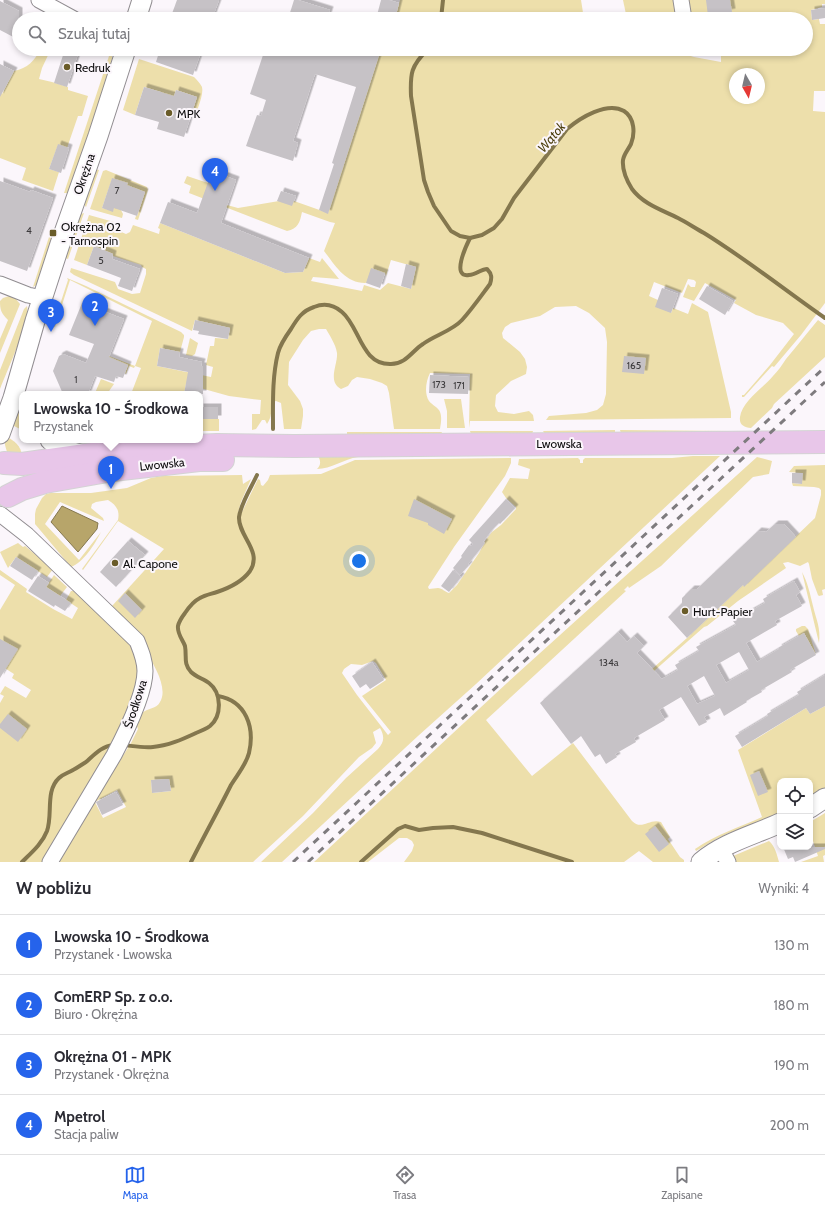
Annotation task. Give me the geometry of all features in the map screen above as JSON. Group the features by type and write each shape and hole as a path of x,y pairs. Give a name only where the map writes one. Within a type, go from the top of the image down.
{"main road":[{"name":"Lwowska","path":"2,460 14,464 26,464 128,449 217,445 294,446 825,442"},
{"name":"Lwowska","path":"3,508 22,488 45,482 113,470 192,461 254,459 294,446"},
{"path":"2,460 9,479 3,508"}],"street":[{"path":"39,0 61,12"},
{"path":"138,12 142,0"},
{"path":"681,0 683,12"},
{"name":"Okrężna","path":"0,434 13,398 42,298 124,56"},
{"path":"0,284 28,295 42,298"},
{"path":"23,361 26,391"},
{"name":"Okrężna","path":"0,400 9,377 23,361"},
{"path":"55,443 66,450 84,455"},
{"name":"Środkowa","path":"3,508 27,535 137,641 142,653 145,672 135,710 123,737 114,755 50,862"},
{"path":"813,806 825,798"},
{"path":"701,862 708,856 724,855 777,825"}],"shaded area":[{"path":"400,0 581,0 583,12 397,12"},
{"path":"623,0 676,0 679,12 626,12"},
{"path":"686,0 825,0 825,4 822,4 822,7 811,10 811,12 688,12"},
{"path":"819,19 820,24 825,24 825,91 814,91 813,111 825,112 825,303 774,367 772,366 744,397 742,397 742,395 744,395 770,365 794,334 783,323 756,315 734,303 736,300 705,283 694,301 683,297 688,284 691,287 695,287 696,282 694,280 688,279 682,293 654,282 649,296 658,300 671,313 673,308 688,314 692,303 708,312 731,412 731,418 546,420 549,416 586,413 597,410 603,405 606,394 607,342 605,328 589,313 576,306 555,307 540,316 511,323 505,327 502,333 503,338 520,352 525,359 527,367 526,374 511,381 496,395 495,406 498,412 514,414 529,411 533,415 534,421 470,421 469,428 470,374 430,373 427,380 426,394 429,401 440,412 440,429 394,429 387,386 370,379 357,377 352,380 348,386 341,389 337,386 334,372 337,353 326,329 311,331 303,340 289,362 288,385 300,401 303,409 301,429 284,429 281,403 276,401 272,402 271,416 267,424 265,420 262,420 256,429 252,430 252,414 260,414 261,400 229,396 186,384 185,391 132,391 141,368 135,366 152,321 70,280 55,327 53,326 68,280 67,278 181,332 184,337 180,352 160,348 157,366 211,377 213,367 206,365 210,346 214,346 215,338 228,339 230,328 195,320 192,331 70,272 71,268 115,282 118,289 132,294 140,293 146,274 146,269 141,265 113,256 113,254 94,246 87,265 74,260 89,215 114,222 119,231 126,234 130,232 133,225 159,234 160,229 158,228 160,223 285,273 303,272 309,258 320,262 322,258 339,279 313,277 311,281 362,291 364,285 380,290 388,283 411,289 416,267 391,260 386,276 385,273 365,283 346,277 324,251 335,223 302,212 296,227 287,231 189,193 191,186 184,183 187,176 208,183 227,205 238,208 279,201 294,201 328,213 379,56 691,56 721,62 721,56 813,56 813,20"},
{"path":"48,56 39,79 68,87 68,90 88,96 82,116 78,116 67,148 58,145 49,169 59,172 53,191 22,180 26,168 0,158 0,93 2,94 14,71 23,68 36,57"},
{"path":"109,56 112,56 81,163 70,193 64,193"},
{"path":"139,59 194,77 196,79 202,87 202,90 195,117 191,116 197,97 176,90 173,100 161,92 144,87 135,115 123,110"},
{"path":"95,169 99,170 86,207 83,203"},
{"path":"106,170 147,187 148,190 138,220 135,219 145,192 134,188 132,196 112,179 102,208 113,211 114,206 120,208 123,214 122,218 90,209 103,171"},
{"path":"84,213 68,259 65,258 78,215"},
{"path":"49,237 54,239 38,284 33,287"},
{"path":"9,296 15,298 20,304 0,353 0,339 8,320 1,311 0,301"},
{"path":"27,306 27,313 22,334 0,389 0,370 24,309"},
{"path":"818,320 825,325 825,357 774,404 772,408 751,428 742,425 740,422 740,417 749,400 777,372"},
{"path":"190,338 198,343 195,354 192,356 186,355"},
{"path":"109,356 135,366 134,368 129,366 126,374 128,365 107,362"},
{"path":"101,379 114,384 109,391 96,391"},
{"path":"444,399 461,399 465,428 447,428 447,411"},
{"path":"19,408 19,428 10,424"},
{"path":"203,419 219,419 219,431 203,431"},
{"path":"615,430 615,433 545,434 543,431"},
{"path":"620,430 729,431 728,433 621,433"},
{"path":"470,431 533,431 532,434 471,434"},
{"path":"347,432 442,432 441,434 347,435"},
{"path":"5,436 17,444 22,457 7,452"},
{"path":"509,453 511,455 358,457 322,469 317,469 320,463 318,456"},
{"path":"720,456 476,684 282,862 261,862 313,813 346,778 378,749 382,744 383,739 383,734 380,728 373,732 376,743 372,748 359,757 303,816 253,862 56,862 112,767 116,767 131,743 138,729 136,724 142,713 157,706 160,702 163,692 161,680 155,667 138,640 112,606 164,549 118,521 83,570 82,569 118,520 118,511 108,500 92,504 91,508 103,518 104,521 60,502 45,524 79,560 101,532 92,547 80,562 71,567 35,524 36,509 46,494 91,493 127,488 151,478 162,476 242,475 243,484 251,479 241,502 238,513 241,514 258,479 263,486 270,475 321,474 355,460 511,458 511,463 505,476 454,547 428,587 429,589 439,588 449,593 457,585 492,532 516,509 516,507 502,492 510,478 528,479 530,469 518,465 519,459 578,458 580,463 583,463 585,458 672,458","holes":["373,661 376,663 386,680 362,696 391,732 388,735 342,673 344,669 351,664 362,665","169,779 171,791 152,793 151,780","117,790 126,807 103,818 95,802"]},
{"path":"757,457 772,461 769,474 753,477 661,566 629,588 628,586 624,590 626,591 486,720 532,776 573,743 632,821 639,825 657,821 661,822 670,837 668,839 684,862 653,862 639,851 624,862 404,862 412,851 414,845 412,841 407,838 399,838 368,862 314,862 507,683"},
{"path":"825,465 825,589 822,590 823,595 818,595 808,562 800,566 788,562 783,563 786,568 738,601 704,627 654,671 652,669 743,585 744,586 815,518 821,490 814,487 793,486 792,483 802,484 802,473 789,472 794,466"},
{"path":"62,506 98,523 97,529 78,552 51,522"},
{"path":"18,543 23,547 25,546 53,569 47,577 16,557 8,568 0,552"},
{"path":"0,570 27,589 26,592 72,619 78,608 66,600 71,591 76,591 133,644 139,671 132,703 109,750 43,862 0,862 0,703 4,696 0,694 5,686 26,698 31,690 12,678 14,674 0,665 0,610 15,585 0,575"},
{"path":"802,572 809,589 818,624 819,643"},
{"path":"54,575 67,587 60,596 46,587"},
{"path":"805,626 808,629 816,655 804,633 799,636 796,631 796,629"},
{"path":"825,706 825,791 813,798 813,778 777,778 777,817 729,833 696,851 695,849 711,840 762,817 738,750 806,708 810,714"},
{"path":"825,813 824,862 801,862 818,856 813,841 813,820"},
{"path":"769,841 777,854 779,862 733,862 733,856"}],"building":[{"path":"177,0 219,0 215,12 173,12"},
{"path":"294,0 330,10 329,12 290,12"},
{"path":"381,0 389,0 399,3 397,12 378,12"},
{"path":"706,0 730,0 732,12 708,12"},
{"path":"0,1 19,12 12,12 12,36 0,30"},
{"path":"825,8 825,18 813,20 813,12 811,12 811,10"},
{"path":"63,56 77,56 67,87 54,83"},
{"path":"158,56 200,56 193,75 156,62"},
{"path":"263,56 379,56 328,214 319,210 356,87 315,74 293,141 298,143 293,161 246,146 257,115 261,116 266,100 250,94"},
{"path":"0,64 14,71 0,97"},
{"path":"144,87 174,96 176,90 197,97 184,137 157,129 159,122 135,115"},
{"path":"58,144 69,148 61,173 49,169"},
{"path":"212,171 236,180 221,223 309,258 303,272 285,273 160,223 168,202 197,213"},
{"path":"112,178 128,183 127,185 145,192 137,216 114,208 113,212 102,208"},
{"path":"0,181 30,192 31,190 53,198 27,271 0,261"},
{"path":"281,191 296,196 292,206 277,201"},
{"path":"94,246 113,254 112,259 140,269 132,291 118,286 121,278 87,265"},
{"path":"406,264 416,267 411,289 401,286"},
{"path":"371,268 385,273 380,288 366,283"},
{"path":"707,286 733,301 725,315 699,299"},
{"path":"662,288 678,294 671,313 655,307"},
{"path":"82,303 124,319 109,357 128,365 123,378 116,376 114,382 95,376 89,391 62,391 53,371 59,356 63,354 86,363 94,344 69,335"},
{"path":"195,320 230,328 228,339 198,334 199,331 193,330"},
{"path":"160,348 180,352 179,357 202,362 203,391 185,391 188,372 157,366"},
{"path":"624,356 646,358 644,374 622,372"},
{"path":"430,375 469,377 468,394 429,393"},
{"path":"203,407 218,407 218,419 203,419"},
{"path":"792,473 803,473 802,484 792,483"},
{"path":"414,499 452,519 444,534 428,525 428,523 408,516"},
{"path":"506,499 515,508 491,531 483,542 485,543 460,575 453,568 469,545 471,546 473,544 469,540"},
{"path":"775,524 784,524 796,537 744,587 743,585 687,638 668,617 682,603 682,598 691,589 697,589 758,531 766,532"},
{"path":"128,541 145,555 116,587 100,572"},
{"path":"16,557 38,571 32,580 10,566"},
{"path":"453,570 461,577 449,592 441,586"},
{"path":"38,576 49,583 46,587 71,603 65,611 55,605 54,607 28,591"},
{"path":"794,581 800,592 796,595 802,606 775,621 777,625 746,643 757,662 804,633 816,655 790,670 792,672 761,690 762,692 724,716 720,708 704,717 707,722 699,726 681,697 659,710 665,720 634,738 636,742 615,754 617,757 606,764 600,754 595,757 581,736 571,744 540,703 618,632 627,642 634,636 644,646 637,653 662,679 678,670 675,665 699,651 696,647 736,625 733,621 765,603 763,599","holes":["739,652 749,670 726,683 716,665","704,676 715,696 697,704 687,686"]},
{"path":"125,593 142,610 135,618 118,601"},
{"path":"0,639 18,649 0,678"},
{"path":"372,662 384,680 370,689 366,684 360,688 352,676"},
{"path":"825,675 825,706 810,714 806,708 742,747 735,736 768,716 767,714 799,695 797,692"},
{"path":"8,714 27,729 18,742 0,728 0,724"},
{"path":"759,771 768,792 758,796 750,775"},
{"path":"169,779 171,791 152,793 151,780"},
{"path":"116,792 123,805 102,815 96,802"},
{"path":"655,826 669,844 659,852 645,834"},
{"path":"813,847 825,847 825,849 795,862 793,857 788,859 784,850 813,850"}],"waterway":[{"name":"Wątok","path":"442,12 443,0"},
{"name":"Wątok","path":"422,56 415,65 411,76 411,96 424,180 434,206 451,231 460,236 470,238 482,235 494,228 502,219 514,198 567,129 579,120 594,112 602,109 617,108 628,114 633,126 631,144 624,156 623,164 627,179 636,194 647,203 681,220 720,243 825,318"},
{"path":"273,429 274,381 278,353 283,341 300,316 306,311 318,306 329,305 336,308 348,319 367,352 373,358 381,363 391,364 401,362 419,347 458,324 490,284 491,276 487,269 469,275 464,275 461,272 461,261 470,238"},
{"path":"123,745 149,747 170,744 207,728 214,722 217,716 219,704 216,693 209,683 193,674 187,666 185,646 179,634 178,626 190,606 196,601 204,596 235,584 250,571 254,557 242,531 239,517 244,501 257,475"},
{"path":"191,862 231,785 246,762 251,743 249,725 242,709 236,703 218,696"},
{"path":"22,862 33,852 45,836 49,824 52,789 55,783 61,777 86,762 99,751 114,745"},
{"path":"361,862 398,829 405,826 419,830 453,827 482,833 572,862"}],"railway":[{"path":"293,862 825,367"},
{"path":"308,862 825,382"}],"place":[{"name":"Redruk","path":"67,67"},
{"name":"MPK","path":"169,113"},
{"name":"Mpetrol","path":"215,191"},
{"name":"Okrężna 02 - Tarnospin","path":"53,233"},
{"name":"ComERP Sp. z o.o.","path":"95,326"},
{"name":"Okrężna 01 - MPK","path":"51,332"},
{"name":"Lwowska 10 - Środkowa","path":"111,489"},
{"name":"Al. Capone","path":"115,563"},
{"name":"Hurt-Papier","path":"685,611"}]}
